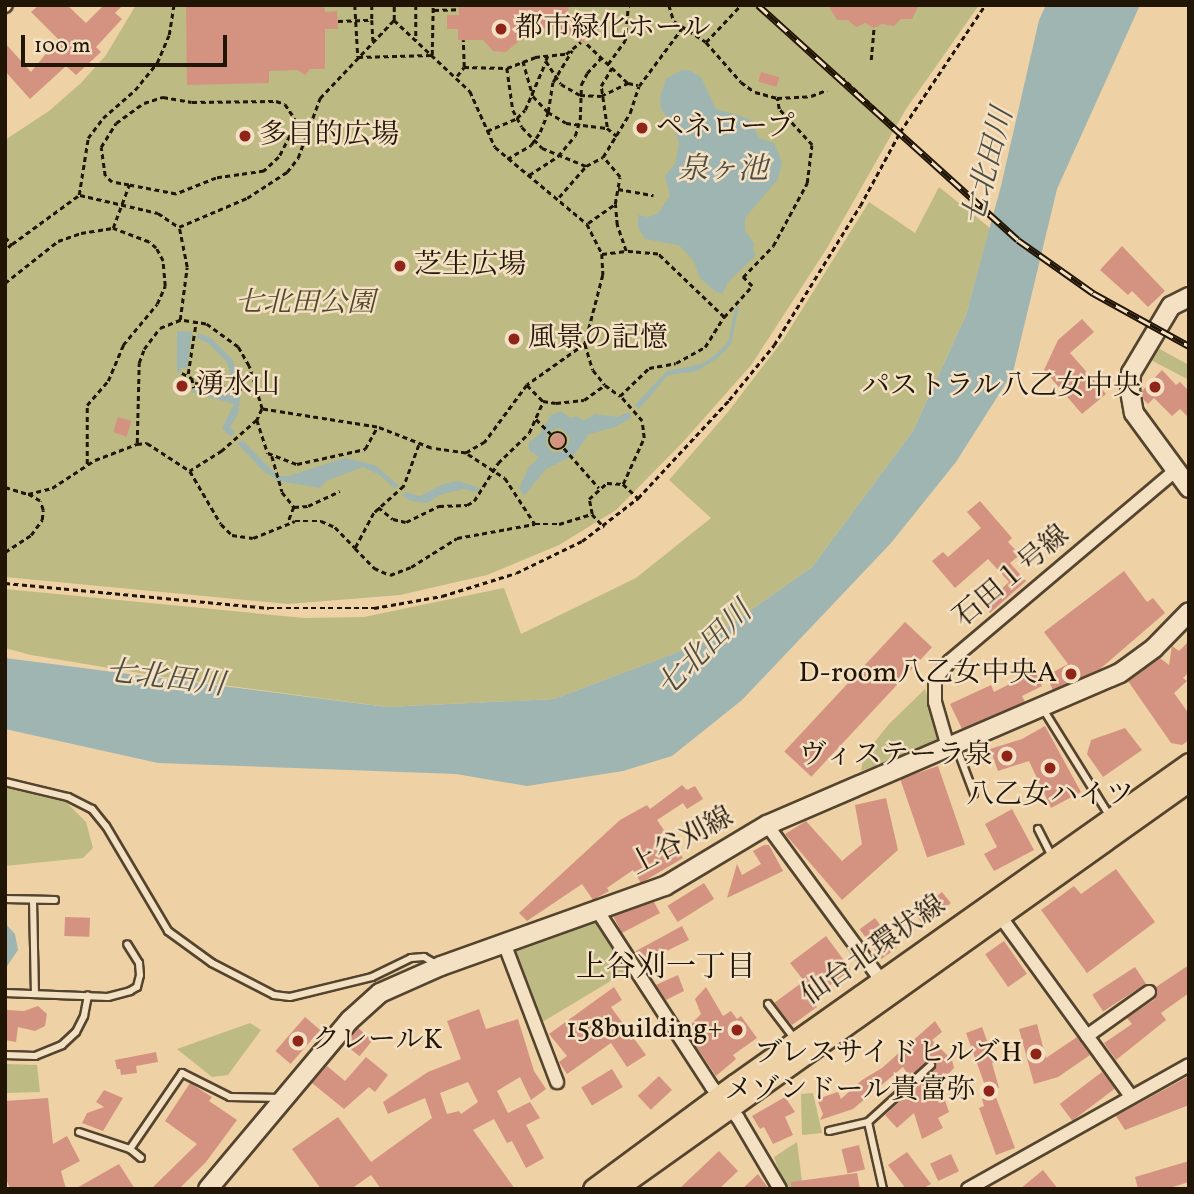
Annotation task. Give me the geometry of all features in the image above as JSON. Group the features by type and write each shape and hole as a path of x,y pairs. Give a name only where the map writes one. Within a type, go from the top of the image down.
{"main road":[{"name":"仙台北環状線","path":"616,1189 796,1041 1189,762"},
{"name":"仙台北環状線","path":"593,1189 1000,916 1189,782"}],"street":[{"path":"1189,297 1171,306 1131,373 1130,382 1134,413 1189,488"},
{"name":"石田１号線","path":"952,746 935,702 935,680 950,662 1176,470"},
{"name":"上谷刈線","path":"208,1189 367,1002 408,979 441,966 665,886 767,825 1120,673 1154,648 1189,612"},
{"path":"767,825 881,980"},
{"path":"597,910 780,1189"},
{"path":"1000,916 1131,1096"},
{"path":"504,943 556,1082"},
{"path":"1087,1036 1149,992"},
{"path":"968,1189 1189,1065"}],"lane":[{"path":"1042,707 1111,818"},
{"path":"952,746 974,794"},
{"path":"5,782 68,797 92,809 106,825 169,931 212,963 274,995 290,997 372,976 411,958 424,957 441,966"},
{"path":"1038,829 1053,858"},
{"path":"5,899 55,900"},
{"path":"33,900 34,993"},
{"path":"5,992 119,995 137,987 139,963 127,944"},
{"path":"5,1055 35,1056 62,1045 76,1032 84,1016 88,995"},
{"path":"768,1004 796,1041"},
{"path":"829,1131 868,1122 931,1065"},
{"path":"130,1149 182,1073 230,1097 285,1098"},
{"path":"868,1122 883,1189"},
{"path":"79,1132 130,1149 141,1158"}],"path":[{"path":"5,251 79,195 88,138 103,118 135,90 157,63 169,35 174,5"},
{"path":"355,5 358,57"},
{"path":"372,5 373,41"},
{"path":"179,226 247,198 287,172 298,158 320,98 394,20 394,5"},
{"path":"416,5 416,40"},
{"path":"608,64 625,41 628,5"},
{"path":"669,5 674,21 706,42 740,82 755,92 777,98 811,96 827,90"},
{"path":"5,583 270,608 374,608 442,596 516,573 582,541 604,527 638,498 690,445 774,345 860,206 900,132 985,5"},
{"path":"432,55 433,7 458,9"},
{"path":"706,42 739,7"},
{"path":"338,21 372,20"},
{"path":"394,20 470,91 487,131 506,159 559,197 587,224 602,254 603,275 585,344 593,370 605,385 638,415 644,428 644,438 623,484"},
{"path":"559,197 586,166 603,157 629,113 639,86 681,28"},
{"path":"871,60 874,28"},
{"path":"456,77 464,67 463,40"},
{"path":"506,159 534,141 548,112 556,76 572,50 581,42"},
{"path":"587,44 628,83 639,86"},
{"path":"464,67 507,68 523,61 572,50"},
{"path":"358,57 432,55"},
{"path":"487,131 517,118 533,96 548,56"},
{"path":"528,176 558,156 579,126 580,96 587,73 601,58"},
{"path":"523,61 533,96 548,112 579,126 607,128 617,136"},
{"path":"547,61 561,84 580,96 601,96 628,83"},
{"path":"507,68 517,118 534,141 558,156 586,166"},
{"path":"607,128 601,83 612,68"},
{"path":"843,79 900,132"},
{"path":"163,97 192,102 276,101 285,104 295,119 294,128 279,157 264,171 216,178 176,194 129,185 112,181 106,176 101,147 116,123 144,103 163,97"},
{"path":"620,396 649,368 676,363 705,347 724,317 752,286 743,277 773,246 807,183 811,145 779,108 777,98"},
{"path":"603,157 620,177 615,204 617,225 626,251"},
{"path":"113,228 129,185"},
{"path":"618,189 653,195"},
{"path":"79,195 158,213 179,226 187,267 180,320"},
{"path":"587,224 615,204"},
{"path":"5,283 58,241 80,233 113,228 149,242 163,261 165,286 156,304 123,345 108,381 87,405 87,464"},
{"path":"5,237 12,244"},
{"path":"602,254 626,251 658,254 724,317"},
{"path":"137,444 139,363 144,349 160,328 180,320 195,322 221,332 238,347 249,366 262,409 257,420 243,433 190,471"},
{"path":"188,374 195,322"},
{"path":"262,409 377,427 420,444 458,454 466,453 490,435 527,385 585,344"},
{"path":"182,373 188,374 195,383 257,391"},
{"path":"194,388 195,383"},
{"path":"527,385 543,401 584,400 605,385"},
{"path":"378,507 393,519 406,522 439,506 467,505 477,496 493,469 521,443 536,419 543,401"},
{"path":"536,419 552,434"},
{"path":"257,420 282,492 294,507"},
{"path":"271,455 297,464 329,454 354,454 365,449 377,427"},
{"path":"552,434 560,432 566,435 568,440 565,449"},
{"path":"552,434 550,446 558,450 565,449"},
{"path":"28,494 52,488 87,464 137,444 156,446 190,471 221,524 232,535 253,538 288,523 307,519 321,521 335,527 373,568 390,575 411,567 457,538 536,524 558,524 592,514"},
{"path":"355,548 378,507 404,486 420,444"},
{"path":"565,449 599,488"},
{"path":"466,453 505,478 536,524"},
{"path":"604,527 592,514 588,504 599,488 614,482 623,484 638,498"},
{"path":"5,487 40,501 43,510 42,520 31,535 5,552"},
{"path":"294,507 308,506 340,491"},
{"path":"288,523 294,507"}],"green space":[{"name":"七北田公園","path":"136,5 979,5 906,109 827,248 752,364 683,442 616,510 559,545 487,575 400,595 288,604 5,577 5,140 49,111 81,83 106,55"},
{"path":"939,187 990,228 966,315 913,431 812,567 707,641 554,699 387,707 170,678 31,655 5,648 5,589 304,618 364,617 504,588 521,634 636,578 711,518 669,480 728,412 783,340 869,202 915,233"},
{"path":"1156,347 1189,365 1189,380 1149,359"},
{"path":"925,689 940,735 936,745 861,771 864,755 889,724"},
{"path":"5,788 66,802 86,822 93,848 83,858 5,866"},
{"path":"597,910 629,970 534,1027 508,947"},
{"path":"250,1023 261,1030 228,1075 212,1077 177,1049"},
{"path":"5,1064 37,1065 40,1092 5,1093"},
{"path":"813,1093 822,1133 802,1135 801,1094"},
{"path":"797,1142 803,1189 786,1189 774,1157"}],"water":[{"name":"七北田川","path":"1046,5 1140,5 1057,189 1013,372 956,462 891,543 742,700 672,756 623,771 527,786 456,774 158,763 5,729 5,658 387,707 554,699 707,641 812,567 913,431 966,315 1001,186 1039,20"},
{"name":"泉ヶ池","path":"682,70 689,70 701,77 716,109 750,119 759,138 774,143 782,162 778,179 745,218 745,231 754,243 753,251 756,255 728,282 722,294 700,278 693,260 679,245 645,239 638,227 638,215 648,217 658,213 670,196 665,176 675,164 679,143 673,125 661,109 660,98 666,79"},
{"path":"739,305 731,344 719,357 697,371 668,375 639,409 635,405 667,371 702,364 716,354 728,342 735,309"},
{"path":"177,331 192,332 187,368 181,368 181,373 177,373"},
{"path":"198,333 211,338 232,359 240,384 233,383 227,362 208,343 197,338"},
{"path":"199,386 241,392 238,414 230,427 235,432 231,437 222,428 234,404 191,392 192,389 198,390"},
{"path":"561,411 570,418 578,416 583,421 595,414 618,417 628,412 632,417 615,427 589,434 574,455 546,469 524,496 519,488 529,467 539,457 529,450 529,442 540,434 551,415","holes":["560,428 569,436 569,444 561,452 553,452 547,446 546,438 550,431"]},
{"path":"242,440 278,476 288,476 345,458 375,465 399,486 395,489 380,475 363,467 326,481 320,488 279,481 262,470 238,444"},
{"path":"459,481 479,488 477,492 463,489 440,495 427,503 410,501 402,495 405,492 420,496 443,484"},
{"path":"5,923 15,934 18,950 5,969"}],"building":[{"path":"39,5 67,5 86,23 104,5 123,5 115,13 122,19 96,47 101,52 76,75 66,66 30,99 5,71 5,43 31,72 58,39 31,12"},
{"path":"186,5 324,5 325,12 337,11 338,29 325,29 325,69 310,69 305,75 298,70 269,71 269,83 187,85"},
{"name":"都市緑化ホール","path":"459,5 569,5 568,14 586,44 556,27 544,28 536,37 520,40 506,52 493,51 483,40 458,40 458,29 447,29 447,15 459,15"},
{"path":"828,5 919,5 912,19 901,19 894,26 882,24 874,28 865,23 856,27 848,20 837,20"},
{"path":"761,72 779,77 777,87 758,82"},
{"path":"1122,246 1165,291 1148,307 1132,291 1128,295 1100,270"},
{"path":"1082,319 1094,332 1070,353 1106,394 1082,414 1044,370 1058,340"},
{"path":"1162,370 1176,385 1180,382 1189,391 1189,418 1180,409 1172,416 1154,398 1148,404 1143,399 1142,391"},
{"path":"118,417 131,421 127,436 113,432"},
{"path":"555,434 561,434 565,441 561,448 555,448 551,444 551,438"},
{"path":"980,501 1012,538 1008,542 1020,555 1010,563 1026,581 990,613 983,605 1009,582 988,559 955,588 932,561 943,552 948,557 981,528 967,512"},
{"path":"1124,571 1147,602 1153,598 1165,613 1100,669 1053,690 1046,676 1068,664 1044,632"},
{"path":"905,622 932,647 811,777 784,751"},
{"path":"1189,641 1189,672 1183,678 1187,681 1174,693 1189,714 1189,740 1182,745 1171,743 1128,681 1160,658 1169,665 1172,646 1179,651"},
{"path":"1035,671 1042,686 1022,696 1025,702 962,729 950,704 991,685 994,692"},
{"path":"1045,726 1081,792 1051,808 1029,761 998,771 990,749 1022,739"},
{"path":"1125,728 1142,750 1103,777 1087,754 1091,740"},
{"path":"938,766 965,844 927,858 900,779"},
{"path":"682,785 687,790 695,786 703,799 687,809 683,803 657,820 683,858 641,883 633,870 607,888 609,891 593,900 582,884 527,921 519,913 620,820 647,805 650,809"},
{"path":"886,798 898,850 842,900 785,834 806,821 842,861 862,844 855,805"},
{"path":"1012,809 1034,850 994,871 984,854 997,847 985,824"},
{"path":"769,845 783,871 727,898 737,864 742,875 761,864 753,851"},
{"path":"1116,869 1155,922 1087,973 1041,910 1074,886 1081,894"},
{"path":"704,883 714,899 678,922 668,906"},
{"path":"942,892 951,903 924,925 915,914"},
{"path":"654,902 660,913 622,933 613,916"},
{"path":"65,917 90,918 89,937 64,936"},
{"path":"875,918 897,948 881,959 860,929"},
{"path":"682,926 689,940 642,963 636,951"},
{"path":"826,936 851,970 811,999 817,1007 792,1025 774,1003 804,981 790,963"},
{"path":"1004,941 1027,974 1008,987 985,954"},
{"path":"1189,965 1189,993 1161,1013 1166,1020 1116,1060 1104,1043 1132,1024 1127,1018 1155,999 1156,987"},
{"path":"1135,967 1146,984 1103,1012 1092,995"},
{"path":"678,975 684,991 666,1000 656,985"},
{"path":"614,987 622,1000 611,1007 646,1055 627,1067 611,1043 567,1074 559,1062 567,1056 549,1034"},
{"path":"706,987 723,1016 731,1011 737,1019 741,1016 757,1038 733,1055 736,1059 716,1076 685,1030 701,1014 695,999"},
{"path":"38,1006 47,1014 45,1026 35,1031 18,1027 16,1042 5,1040 7,1010 24,1011"},
{"path":"479,1009 486,1029 518,1019 534,1071 546,1089 531,1100 520,1077 497,1091 508,1113 530,1102 540,1118 526,1125 544,1158 526,1168 512,1141 507,1143 494,1119 473,1130 515,1189 381,1189 371,1175 351,1189 321,1189 292,1149 338,1117 371,1162 432,1118 425,1098 388,1114 383,1102 428,1072 461,1059 447,1021","holes":["468,1082 478,1102 461,1114 459,1111 447,1114 440,1093"]},
{"name":"クレールK","path":"305,1017 320,1030 291,1064 275,1051"},
{"path":"935,1021 942,1032 932,1040 952,1060 954,1068 939,1083 949,1112 938,1118 943,1128 922,1139 914,1113 897,1128 885,1115 935,1069 936,1063 932,1059 910,1077 903,1067 853,1109 820,1120 823,1114 817,1099 838,1092 841,1099 862,1080 882,1068"},
{"path":"1037,1024 1046,1058 1077,1037 1090,1055 1058,1077 1034,1084 1019,1029"},
{"path":"982,1027 995,1062 992,1063 999,1088 987,1091 966,1033"},
{"path":"358,1028 373,1040 360,1056 345,1044"},
{"path":"156,1052 158,1062 136,1066 137,1073 121,1075 120,1069 117,1069 115,1060"},
{"path":"366,1057 388,1075 375,1092 369,1087 344,1109 312,1083 327,1066 345,1081"},
{"path":"612,1069 623,1087 592,1106 581,1088"},
{"path":"1102,1072 1115,1089 1072,1121 1060,1104"},
{"path":"659,1076 672,1090 651,1110 638,1096"},
{"path":"1189,1076 1189,1105 1125,1130 1116,1116"},
{"path":"190,1083 212,1097 209,1101 237,1120 206,1162 179,1189 151,1189 197,1144 165,1121"},
{"path":"104,1090 123,1098 103,1131 82,1123 87,1113 104,1107 96,1102"},
{"path":"994,1092 1015,1148 996,1155 979,1108 984,1106 982,1099"},
{"path":"785,1097 795,1112 785,1117 793,1135 773,1144 764,1127 760,1129 752,1116"},
{"path":"48,1098 53,1144 67,1136 80,1161 61,1171 66,1189 10,1189 5,1176 5,1101"},
{"path":"859,1145 865,1169 848,1174 842,1149"},
{"path":"719,1151 738,1171 719,1189 679,1189"},
{"path":"907,1152 931,1184 922,1189 906,1189 888,1165"},
{"path":"951,1154 959,1171 938,1181 930,1164"},
{"path":"1189,1161 1189,1182 1166,1189 1138,1189 1135,1177"},
{"path":"119,1164 135,1189 75,1189"},
{"path":"1043,1170 1058,1189 1020,1189"},
{"path":"857,1173 860,1189 791,1189 791,1182"},
{"path":"758,1174 769,1189 742,1189"}],"railway":[{"path":"758,5 1018,240 1093,293 1189,346"}],"place":[{"name":"都市緑化ホール","path":"501,29"},
{"name":"ペネロープ","path":"642,128"},
{"name":"多目的広場","path":"245,136"},
{"name":"芝生広場","path":"400,266"},
{"name":"風景の記憶","path":"514,339"},
{"name":"湧水山","path":"182,386"},
{"name":"パストラル八乙女中央","path":"1155,387"},
{"name":"D-room八乙女中央A","path":"1071,674"},
{"name":"ヴィステーラ泉","path":"1007,756"},
{"name":"八乙女ハイツ","path":"1050,768"},
{"name":"158building+","path":"737,1030"},
{"name":"クレールK","path":"298,1041"},
{"name":"ブレスサイドヒルズH","path":"1036,1054"},
{"name":"メゾンドール貴富弥","path":"989,1091"}],"district":[{"name":"上谷刈一丁目","path":"666,968"}]}
